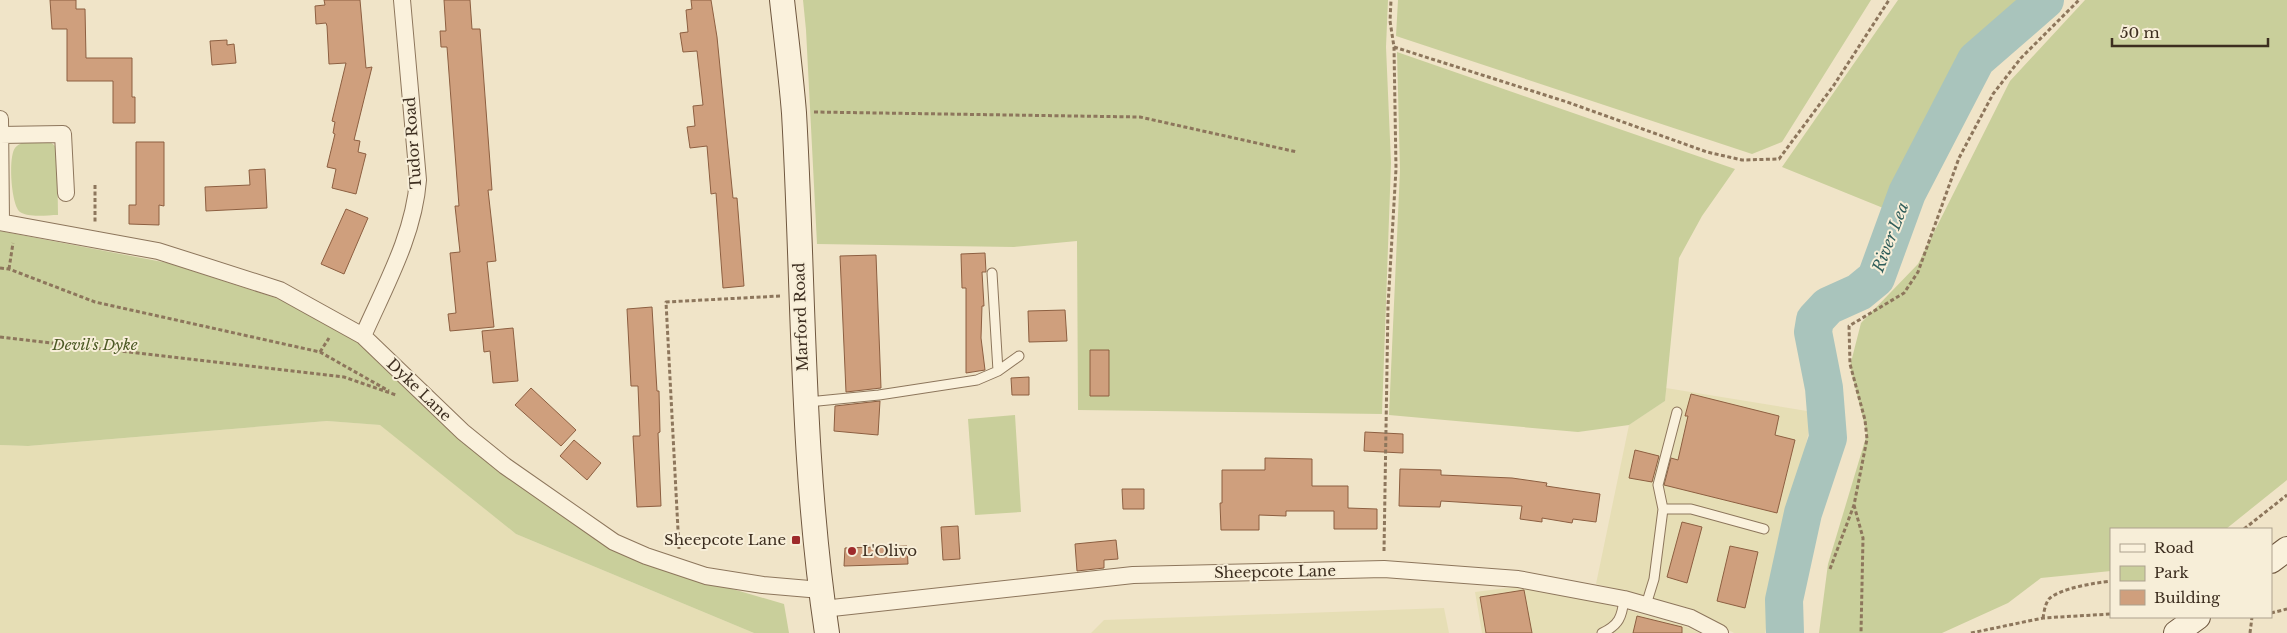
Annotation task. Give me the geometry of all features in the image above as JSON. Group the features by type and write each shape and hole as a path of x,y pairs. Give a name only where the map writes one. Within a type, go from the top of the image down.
{"street":[{"name":"Tudor Road","path":"363,336 410,225 416,204 418,180 402,0"},
{"name":"Marford Road","path":"782,0 794,112 805,403 811,494 827,633"},
{"path":"0,119 0,222"},
{"path":"0,136 63,134 66,193"},
{"name":"Dyke Lane","path":"0,222 158,251 280,290 363,336 463,432 505,466 614,542 706,576 763,585 822,599"},
{"path":"2272,561 2287,549"},
{"name":"Sheepcote Lane","path":"822,599 1132,575 1384,570 1518,579 1624,599 1691,618 1720,633"},
{"path":"2176,633 2197,618"}],"lane":[{"path":"992,273 998,371"},
{"path":"805,403 879,396 977,380 998,371 1019,356"},
{"path":"1646,605 1654,579 1663,509 1658,485 1676,412"},
{"path":"1663,509 1691,509 1764,529"},
{"path":"1602,633 1612,629 1622,616 1624,599"}],"path":[{"path":"1384,570 1388,306 1396,169 1394,47 1390,21 1392,0"},
{"path":"1394,47 1567,102 1706,152 1742,160 1765,160 1779,158 1834,85 1889,0"},
{"path":"1830,569 1854,505 1867,439 1865,420 1850,364 1849,326 1904,293 1918,272 1958,158 1993,94 2020,58 2079,0"},
{"path":"794,112 930,112 1140,117 1297,152"},
{"path":"95,185 95,240"},
{"path":"8,269 17,225"},
{"path":"0,268 8,269 95,302 320,352 399,396 344,377 0,337"},
{"path":"680,567 666,302 801,294"},
{"path":"2245,528 2287,495"},
{"path":"1854,505 1863,538 1861,633"},
{"path":"2043,618 2050,598 2070,589 2110,581"},
{"path":"2272,613 2287,609"},
{"path":"1971,633 2043,618 2110,614"},
{"path":"2250,633 2251,618"}],"shaded area":[{"path":"1666,388 1813,412 1765,633 1734,633 1689,608 1596,584 1629,425 1665,401"},
{"path":"327,421 381,425 516,534 754,633 0,633 0,445 28,446"},
{"path":"1529,585 1543,587 1682,625 1700,633 1482,633 1475,592"},
{"path":"1444,608 1449,633 1091,633 1104,620"}],"green space":[{"path":"803,0 1388,0 1386,47 1391,163 1382,414 1078,410 1077,241 1014,247 817,244"},
{"path":"1398,0 1871,0 1782,142 1752,154 1396,36"},
{"path":"1898,0 2028,0 1980,44 1893,212 1782,167"},
{"path":"2085,0 2287,0 2287,480 2227,528 2110,528 2110,571 2041,578 2008,603 1942,633 1819,633 1828,564 1867,434 1850,366 1861,323 1918,264 2010,81"},
{"path":"1397,52 1735,169 1702,216 1679,258 1665,401 1629,425 1578,432 1389,415 1400,170"},
{"path":"25,141 48,142 55,145 57,149 58,215 28,215 20,212 17,208 13,191 12,161 15,148"},
{"name":"Devil's Dyke","path":"0,231 168,263 282,300 375,351 619,549 712,583 784,604 789,633 754,633 516,534 380,425 327,421 28,446 0,445"},
{"path":"1015,415 1021,512 975,515 968,419"}],"building":[{"path":"50,0 76,0 76,9 85,9 86,58 132,58 132,97 135,97 135,123 113,123 113,81 67,81 67,29 52,29"},
{"path":"324,0 360,0 366,68 372,67 354,140 360,141 358,152 366,154 356,194 332,188 336,169 327,167 335,134 333,133 335,122 332,121 346,63 329,64 327,26 326,23 316,24 315,6 325,5"},
{"path":"444,0 470,0 472,29 480,29 492,190 488,190 496,261 487,262 494,327 450,331 448,314 456,313 450,253 460,252 455,206 459,206 447,47 441,47 440,31 446,31"},
{"path":"691,0 711,0 717,37 733,198 737,198 744,286 723,288 716,193 711,194 707,146 690,148 687,127 695,126 693,106 703,105 697,51 683,52 680,33 688,32 686,10 692,9"},
{"path":"227,40 227,45 234,44 236,63 212,65 210,41"},
{"path":"136,142 164,142 164,206 159,205 159,225 129,224 129,205 136,205"},
{"path":"265,169 267,208 206,211 205,187 250,185 249,170"},
{"path":"346,209 368,218 344,274 321,264"},
{"path":"985,253 986,272 982,272 984,306 982,306 981,338 985,370 966,373 966,288 962,288 961,254"},
{"path":"876,255 881,388 846,392 840,256"},
{"path":"652,307 657,391 659,391 660,432 658,433 661,506 637,507 633,436 640,436 638,386 631,386 627,309"},
{"path":"1065,310 1067,341 1029,342 1028,311"},
{"path":"513,328 518,381 493,383 490,351 484,352 482,331"},
{"path":"1090,350 1109,350 1109,396 1090,396"},
{"path":"1029,377 1029,395 1012,395 1011,378"},
{"path":"531,388 576,430 561,446 515,405"},
{"path":"1691,394 1779,416 1775,435 1795,440 1777,513 1664,485 1671,458 1678,460 1688,416 1685,416"},
{"path":"880,401 878,435 834,431 835,406"},
{"path":"1365,432 1403,434 1403,453 1364,451"},
{"path":"574,440 601,463 587,480 560,456"},
{"path":"1635,450 1659,456 1652,482 1629,478"},
{"path":"1265,458 1312,459 1312,486 1348,486 1348,508 1377,509 1377,529 1334,529 1334,511 1286,511 1286,516 1259,515 1259,530 1221,530 1222,470 1265,470"},
{"path":"1400,469 1441,470 1441,475 1512,478 1547,483 1546,486 1600,494 1596,522 1573,519 1572,523 1542,518 1542,522 1520,519 1522,506 1441,501 1440,507 1399,506"},
{"path":"1122,489 1144,489 1144,509 1123,509"},
{"path":"1682,522 1702,527 1687,583 1667,577"},
{"path":"958,526 960,559 943,560 941,527"},
{"path":"1116,540 1118,559 1104,560 1104,568 1077,571 1075,544"},
{"path":"907,546 908,564 844,566 845,548"},
{"path":"1730,546 1758,552 1745,608 1717,601"},
{"path":"1524,590 1532,633 1486,633 1480,597"},
{"path":"1637,616 1682,627 1682,633 1633,633"}],"waterway":[{"name":"River Lea","path":"1785,633 1784,600 1803,513 1828,438 1824,388 1813,332 1815,320 1828,306 1859,292 1876,278 1907,193 1976,60 2045,0"}],"place":[{"name":"Sheepcote Lane","path":"796,540"},
{"name":"L'Olivo","path":"852,551"}]}
